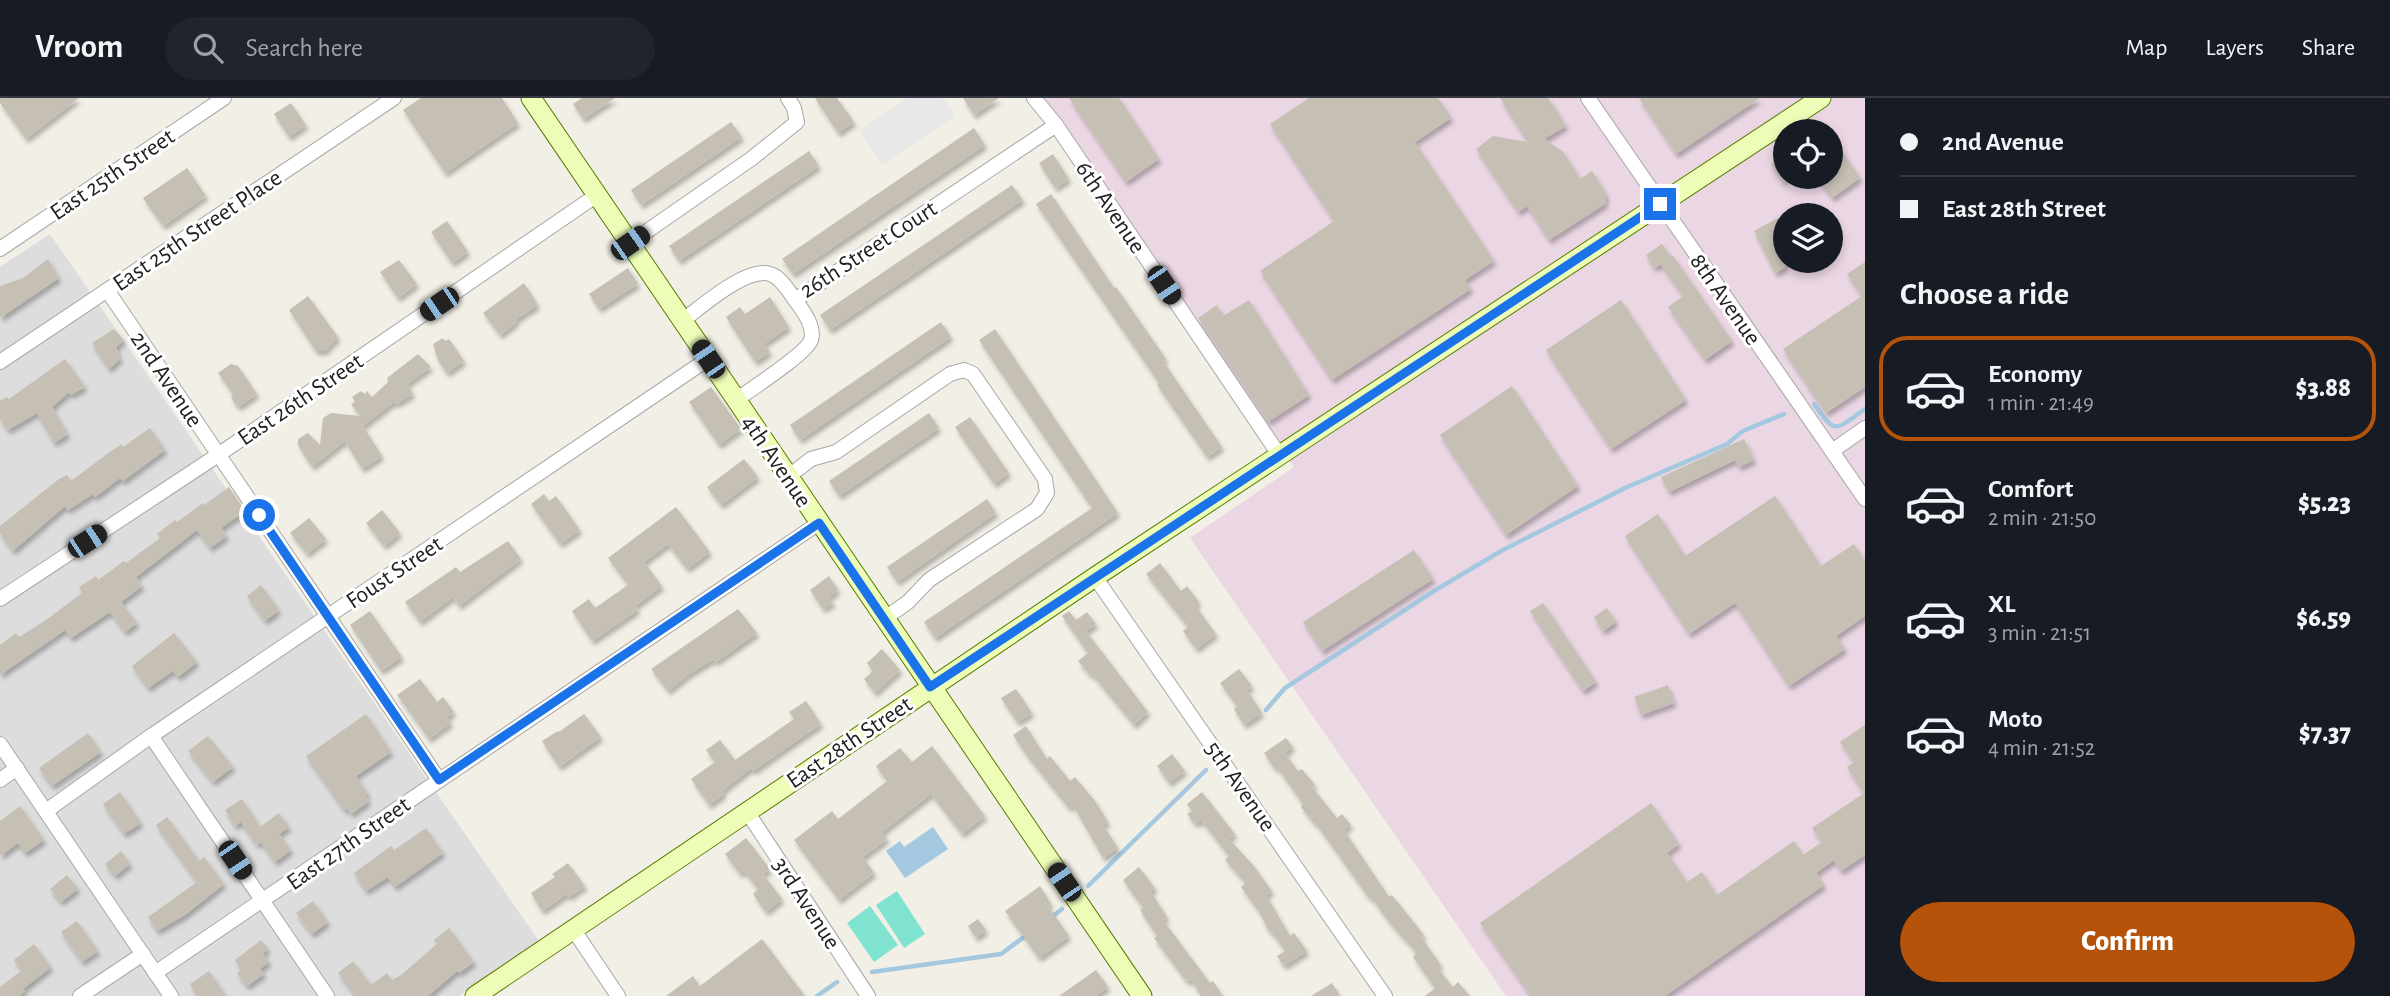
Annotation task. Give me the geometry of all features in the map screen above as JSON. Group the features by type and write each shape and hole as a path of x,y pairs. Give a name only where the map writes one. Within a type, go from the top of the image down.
{"street":[{"name":"East 25th Street","path":"0,249 224,98"},
{"name":"East 25th Street Place","path":"0,362 394,98"},
{"name":"4th Avenue","path":"533,98 1142,996"},
{"path":"630,243 751,159 797,122 794,107 788,98"},
{"name":"6th Avenue","path":"1034,98 1056,125 1280,456"},
{"name":"8th Avenue","path":"1588,98 1865,499"},
{"name":"East 28th Street","path":"475,996 930,687 1821,98"},
{"name":"26th Street Court","path":"682,321 742,278 757,273 770,273 795,300 1056,125"},
{"name":"East 26th Street","path":"0,599 218,455 597,195"},
{"name":"2nd Avenue","path":"107,290 439,780"},
{"path":"736,400 801,353 811,341 811,329 795,300"},
{"name":"Foust Street","path":"46,811 151,736 708,359"},
{"path":"788,477 811,459 836,452 950,374 964,370 973,374 1045,479 1047,493 1037,509 929,580 908,602 884,619"},
{"path":"1832,451 1865,428"},
{"name":"East 27th Street","path":"155,973 819,523"},
{"name":"5th Avenue","path":"1095,577 1385,996"},
{"path":"151,736 327,996"},
{"path":"0,744 171,996"},
{"path":"0,780 17,768"},
{"name":"3rd Avenue","path":"746,810 867,996"},
{"path":"573,929 618,996"},
{"path":"80,996 143,954"}],"shaded area":[{"path":"908,98 943,98 955,116 882,165 859,131"},
{"path":"1045,98 1865,98 1865,996 1506,996 1190,538 1294,467"},
{"path":"50,234 539,941 459,996 0,996 0,267"},
{"path":"933,827 948,849 905,878 886,851 900,841 904,847"},
{"path":"897,891 925,934 904,948 876,905"},
{"path":"870,906 898,945 874,962 847,923"}],"building":[{"path":"0,98 79,98 26,139 0,103"},
{"path":"421,98 502,98 518,123 445,173 403,110"},
{"path":"582,98 615,98 583,119 573,104"},
{"path":"815,98 837,98 854,122 838,133"},
{"path":"963,98 999,98 974,115"},
{"path":"1069,98 1119,98 1159,159 1126,182"},
{"path":"1309,98 1438,98 1451,118 1415,142 1494,261 1465,280 1471,289 1332,380 1260,271 1334,221 1270,124"},
{"path":"1500,98 1548,98 1566,126 1544,139 1563,152 1580,179 1592,171 1606,194 1605,204 1549,240 1527,206 1518,212 1476,149 1493,136 1528,142"},
{"path":"1639,98 1760,98 1676,154"},
{"path":"291,103 306,125 289,137 274,114"},
{"path":"731,122 742,137 641,205 631,190"},
{"path":"974,128 985,145 793,274 782,259"},
{"path":"809,151 819,166 679,261 669,246"},
{"path":"1843,153 1860,178 1832,198 1826,189 1843,189"},
{"path":"1053,154 1069,179 1055,188 1039,163"},
{"path":"187,168 206,196 163,226 143,198"},
{"path":"1012,185 1023,200 830,330 820,315"},
{"path":"1051,194 1166,359 1163,361 1222,447 1207,457 1036,204"},
{"path":"447,221 468,252 452,263 431,232"},
{"path":"1773,221 1773,269 1754,231"},
{"path":"1662,244 1732,341 1705,360 1668,307 1683,296 1661,264 1654,268 1646,255"},
{"path":"48,259 59,278 0,318 0,286 23,278"},
{"path":"399,260 417,284 398,298 380,272"},
{"path":"1865,262 1865,387 1826,413 1783,349 1862,296 1847,274"},
{"path":"628,268 638,284 599,309 589,294"},
{"path":"524,283 538,305 515,320 517,322 500,335 483,313"},
{"path":"308,296 338,337 325,351 316,351 289,310"},
{"path":"770,297 789,327 764,344 770,352 755,362 726,317 740,307 745,314"},
{"path":"1249,300 1309,395 1268,422 1198,318 1217,305 1223,316"},
{"path":"1621,300 1686,400 1611,449 1546,350"},
{"path":"941,322 951,337 800,440 790,425"},
{"path":"114,329 124,340 116,347 120,359 109,369 92,343"},
{"path":"995,329 1118,513 935,638 924,622 1092,508 979,340"},
{"path":"443,338 445,341 449,339 464,361 447,373 438,360 433,344"},
{"path":"418,354 431,367 407,384 413,394 396,404 395,401 363,426 382,456 362,469 345,441 312,467 298,445 298,439 308,433 320,445 323,418 331,413 360,416 351,404 355,402 352,397 361,391 365,394 367,391 372,397 388,382 387,378"},
{"path":"65,359 85,387 71,395 69,392 52,407 68,434 54,443 37,413 8,430 0,419 0,401 7,397 9,399"},
{"path":"231,364 238,366 257,394 238,407 231,398 233,394 218,373"},
{"path":"1512,386 1578,486 1506,535 1440,435"},
{"path":"711,387 741,429 719,445 689,402"},
{"path":"929,413 939,428 839,496 829,481"},
{"path":"970,417 1009,473 994,484 955,427"},
{"path":"150,428 165,450 123,481 120,478 95,497 93,494 68,510 65,506 13,551 0,533 0,526 59,479 67,475 71,481 111,451 122,444 123,447"},
{"path":"1744,439 1754,460 1739,467 1735,460 1669,492 1661,477"},
{"path":"744,459 758,477 721,505 707,487"},
{"path":"229,487 245,511 221,528 227,536 210,548 197,530 136,577 142,586 121,602 137,623 125,632 110,612 71,638 65,630 0,675 0,645 16,633 19,637 46,620 82,593 79,587 96,576 98,580 124,561 126,563 160,538 157,534 175,520 177,522"},
{"path":"544,494 549,501 556,496 580,530 560,544 531,504"},
{"path":"1775,496 1821,566 1854,544 1865,561 1865,616 1836,636 1845,649 1789,686 1735,603 1689,634 1625,536 1658,514 1685,556"},
{"path":"987,499 996,513 897,582 887,567"},
{"path":"676,507 710,552 687,569 668,544 644,562 662,586 635,606 638,610 592,641 572,611 589,599 595,608 628,585 608,558"},
{"path":"382,510 400,533 384,546 366,523"},
{"path":"309,518 326,539 307,554 290,533"},
{"path":"508,541 521,559 459,606 453,597 420,622 405,602 456,567 460,572"},
{"path":"1414,550 1433,579 1322,651 1303,622"},
{"path":"1160,563 1181,591 1187,586 1199,602 1195,605 1216,634 1196,649 1183,631 1188,627 1146,574"},
{"path":"829,576 838,590 829,597 833,603 823,609 810,590"},
{"path":"261,585 279,610 265,621 247,596"},
{"path":"1543,603 1596,682 1583,691 1530,611"},
{"path":"1607,608 1616,622 1603,631 1594,617"},
{"path":"738,609 757,633 716,662 714,659 689,674 668,691 651,669"},
{"path":"370,611 402,657 381,671 350,625"},
{"path":"1069,611 1076,620 1087,612 1096,624 1086,631 1148,712 1134,725 1078,661 1088,653 1062,616"},
{"path":"174,633 197,662 178,677 173,671 148,688 132,666"},
{"path":"882,649 900,670 875,693 864,679 873,671 867,663"},
{"path":"1239,669 1252,686 1247,690 1262,713 1244,725 1234,709 1237,706 1220,683"},
{"path":"420,679 437,702 443,697 454,712 447,717 451,723 429,739 397,695"},
{"path":"1668,685 1674,703 1641,715 1634,697"},
{"path":"1016,689 1032,713 1017,722 1001,698"},
{"path":"806,701 821,724 753,771 751,768 709,805 691,779 715,762 706,750 720,740 735,760 794,719 789,712"},
{"path":"366,714 391,752 356,776 368,794 365,796 369,801 351,814 347,808 344,810 306,756"},
{"path":"584,714 601,737 559,767 542,741"},
{"path":"1865,725 1865,855 1841,871 1834,860 1816,873 1824,885 1665,996 1531,996 1480,923 1651,803 1679,844 1667,853 1687,882 1702,872 1717,895 1794,841 1803,855 1822,842 1812,828 1864,793 1847,767 1854,762 1840,742"},
{"path":"1026,726 1047,759 1050,756 1070,781 1075,777 1108,822 1103,825 1118,848 1103,858 1073,805 1069,808 1013,735"},
{"path":"88,733 101,752 52,786 39,768"},
{"path":"208,736 233,767 213,782 188,751"},
{"path":"1286,738 1293,747 1285,753 1298,771 1302,769 1315,785 1312,787 1337,818 1342,814 1351,825 1344,830 1389,897 1392,895 1424,935 1421,937 1441,965 1437,967 1453,987 1458,982 1470,996 1425,996 1435,988 1413,957 1417,953 1371,897 1369,898 1315,822 1301,807 1303,804 1277,767 1275,769 1264,753"},
{"path":"932,746 985,816 962,834 931,794 882,832 887,839 863,857 874,873 839,900 794,840 832,811 838,819 887,781 876,766 900,748 912,762"},
{"path":"1172,754 1185,771 1169,783 1157,766"},
{"path":"120,792 141,823 124,834 103,804"},
{"path":"1202,792 1235,834 1229,839 1272,891 1266,895 1290,936 1294,933 1307,951 1284,966 1277,956 1285,951 1271,931 1269,932 1260,913 1241,887 1246,883 1225,860 1229,856 1201,820 1195,824 1187,814 1192,811 1187,804"},
{"path":"242,799 260,827 279,813 289,827 279,834 291,850 275,862 261,842 257,845 241,822 235,826 225,810"},
{"path":"20,806 44,840 25,853 18,843 0,856 0,821"},
{"path":"167,817 199,861 204,857 224,884 185,915 157,931 148,917 197,882 156,825"},
{"path":"426,828 443,853 395,887 388,877 366,891 354,873 391,846 394,850"},
{"path":"746,838 770,869 763,874 782,899 766,912 753,894 758,889 744,871 740,874 725,854"},
{"path":"121,851 130,864 115,876 105,864"},
{"path":"568,863 585,886 569,897 567,894 542,911 531,893 555,877 552,874"},
{"path":"1139,867 1155,888 1151,892 1167,917 1163,920 1210,983 1213,981 1223,996 1201,996 1191,979 1187,982 1154,938 1157,936 1140,910 1143,908 1123,880"},
{"path":"67,875 78,889 61,902 50,889"},
{"path":"1040,886 1051,904 1048,906 1069,936 1039,958 1005,911"},
{"path":"313,901 328,922 312,934 296,913"},
{"path":"978,919 986,930 976,938 968,926"},
{"path":"77,921 98,951 82,962 61,932"},
{"path":"449,928 474,962 459,973 457,971 428,996 356,996 338,973 353,961 371,985 387,973 392,980 437,944 434,940"},
{"path":"762,939 805,996 666,996 693,976 700,986"},
{"path":"261,940 268,949 263,953 269,962 260,969 264,974 247,986 237,973 242,969 235,960"},
{"path":"34,944 51,967 23,989 25,991 19,996 0,996 0,987 22,970 14,960"},
{"path":"1096,970 1108,987 1096,996 1059,996"},
{"path":"209,971 226,996 198,996 190,984"},
{"path":"1332,983 1340,996 1311,996"}],"waterway":[{"path":"1814,404 1827,421 1837,426 1865,409"},
{"path":"1266,710 1285,688 1434,591 1501,551 1625,488 1727,444 1743,431 1784,414"},
{"path":"1088,886 1206,770"},
{"path":"1052,917 1062,909"},
{"path":"872,972 1001,954 1028,934"},
{"path":"817,996 837,982"}],"route":[{"path":"259,515 439,780 819,523 930,687 1660,204"}]}
